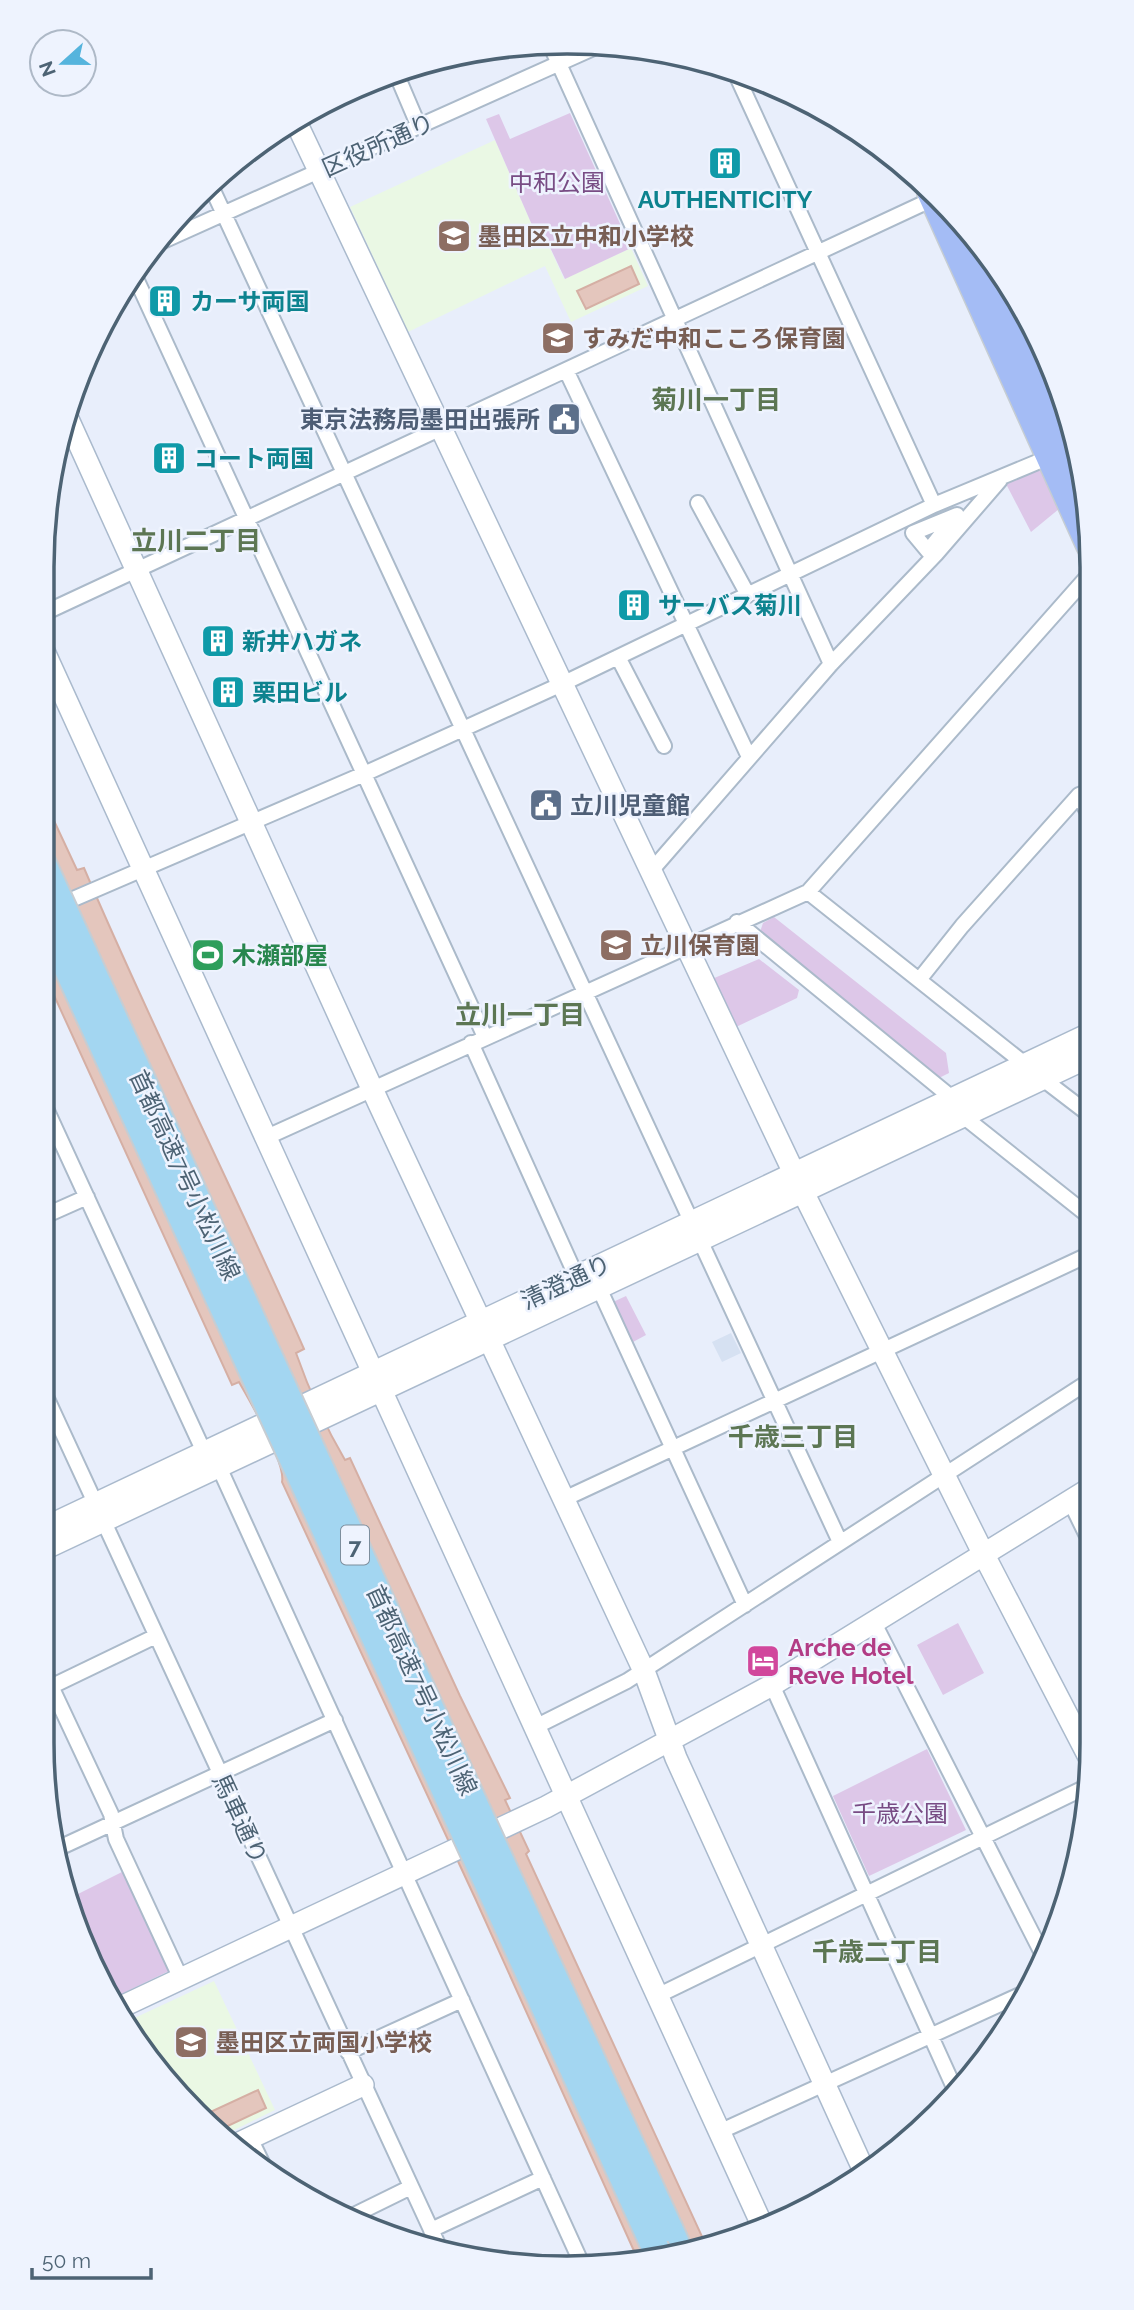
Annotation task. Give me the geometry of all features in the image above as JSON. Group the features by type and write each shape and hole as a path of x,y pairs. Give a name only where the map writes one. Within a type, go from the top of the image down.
{"highway":[{"name":"首都高速7号小松川線","path":"54,888 676,2244"},
{"name":"首都高速7号小松川線","path":"54,938 655,2248"}],"main road":[{"path":"940,215 1078,524"},
{"path":"1008,306 1037,362"}],"street":[{"path":"554,54 831,664"},
{"name":"区役所通り","path":"176,235 578,54"},
{"path":"400,82 419,127"},
{"path":"741,84 934,505"},
{"path":"300,130 799,1182 984,1555 1080,1740"},
{"path":"215,194 840,1542"},
{"path":"54,609 442,430 926,200"},
{"path":"139,285 485,1037"},
{"path":"566,370 749,757"},
{"path":"73,432 372,1088 644,1671 669,1741 860,2163"},
{"path":"54,907 251,825 364,774 562,684 934,505 1047,458"},
{"path":"651,871 831,664 936,554 1000,479"},
{"path":"698,503 748,596"},
{"path":"267,1136 808,892 1080,585"},
{"path":"618,657 664,746"},
{"path":"54,673 759,2219"},
{"path":"919,980 962,926 1080,797"},
{"path":"808,892 1026,1065"},
{"path":"737,922 951,1098"},
{"name":"清澄通り","path":"799,1182 951,1098 1080,1038"},
{"path":"471,1043 577,1278"},
{"name":"清澄通り","path":"54,1542 99,1513 486,1330 577,1278 697,1230 799,1182 963,1116 1080,1061"},
{"path":"1043,1079 1080,1107"},
{"path":"963,1116 1080,1209"},
{"path":"54,1126 335,1720 579,2256"},
{"path":"54,1212 87,1197"},
{"name":"清澄通り","path":"486,1330 599,1288 697,1230"},
{"path":"564,1499 1080,1259"},
{"path":"599,1288 745,1605"},
{"path":"536,1727 644,1671 943,1473 1080,1387"},
{"name":"馬車通り","path":"54,1414 435,2238"},
{"path":"126,2004 524,1818 669,1741 772,1685 1080,1495"},
{"path":"1070,1501 1080,1521"},
{"name":"清澄通り","path":"54,1526 99,1513"},
{"path":"874,1623 1038,1945"},
{"path":"54,1686 156,1636"},
{"path":"772,1685 952,2082"},
{"path":"54,1703 114,1823 116,1839 181,1979"},
{"path":"65,1845 335,1720"},
{"path":"657,1996 1077,1791"},
{"path":"719,2132 1011,1999"},
{"path":"348,2052 462,2000"},
{"path":"244,2141 363,2085"},
{"path":"431,2230 543,2178"},
{"path":"360,2212 411,2187"}],"shaded area":[{"name":"墨田区立中和小学校","path":"495,140 532,225 539,224 564,279 631,248 648,286 571,322 545,266 408,332 350,207"},
{"path":"631,266 639,284 586,309 577,291"},
{"path":"54,821 77,870 84,868 304,1349 296,1353 318,1408 345,1460 350,1458 510,1798 505,1800 529,1851 526,1854 702,2237 634,2251 475,1898 282,1482 279,1461 266,1432 239,1382 232,1385 54,995"},
{"path":"731,1333 741,1353 722,1362 712,1342"},
{"name":"墨田区立両国小学校","path":"214,1981 275,2110 232,2131 181,2081 135,2018"},
{"path":"258,2090 266,2108 226,2127 211,2112"}],"green space":[{"name":"中和公園","path":"570,113 631,248 565,279 539,224 532,225 486,119 499,114 510,139"},
{"path":"1046,462 1065,504 1031,532 1004,480"},
{"path":"774,917 946,1053 949,1073 939,1078 760,932 763,923"},
{"path":"759,959 799,990 797,998 736,1027 712,979"},
{"path":"626,1296 646,1335 633,1342 613,1302"},
{"path":"958,1623 984,1673 943,1695 917,1645"},
{"name":"千歳公園","path":"927,1749 966,1830 869,1876 833,1796"},
{"path":"122,1872 171,1970 120,1994 93,1939 77,1894"}],"place":[{"name":"AUTHENTICITY","path":"725,163"},
{"name":"墨田区立中和小学校","path":"454,236"},
{"name":"カーサ両国","path":"165,301"},
{"name":"すみだ中和こころ保育園","path":"558,338"},
{"name":"東京法務局墨田出張所","path":"564,419"},
{"name":"コート両国","path":"169,458"},
{"name":"サーバス菊川","path":"634,605"},
{"name":"新井ハガネ","path":"218,641"},
{"name":"栗田ビル","path":"228,692"},
{"name":"立川児童館","path":"546,805"},
{"name":"立川保育園","path":"616,945"},
{"name":"木瀬部屋","path":"208,955"},
{"name":"Arche de Reve Hotel","path":"763,1661"},
{"name":"墨田区立両国小学校","path":"191,2042"}],"district":[{"name":"菊川一丁目","path":"716,400"},
{"name":"立川二丁目","path":"196,541"},
{"name":"立川一丁目","path":"520,1015"},
{"name":"千歳三丁目","path":"793,1437"},
{"name":"千歳二丁目","path":"877,1952"}]}
